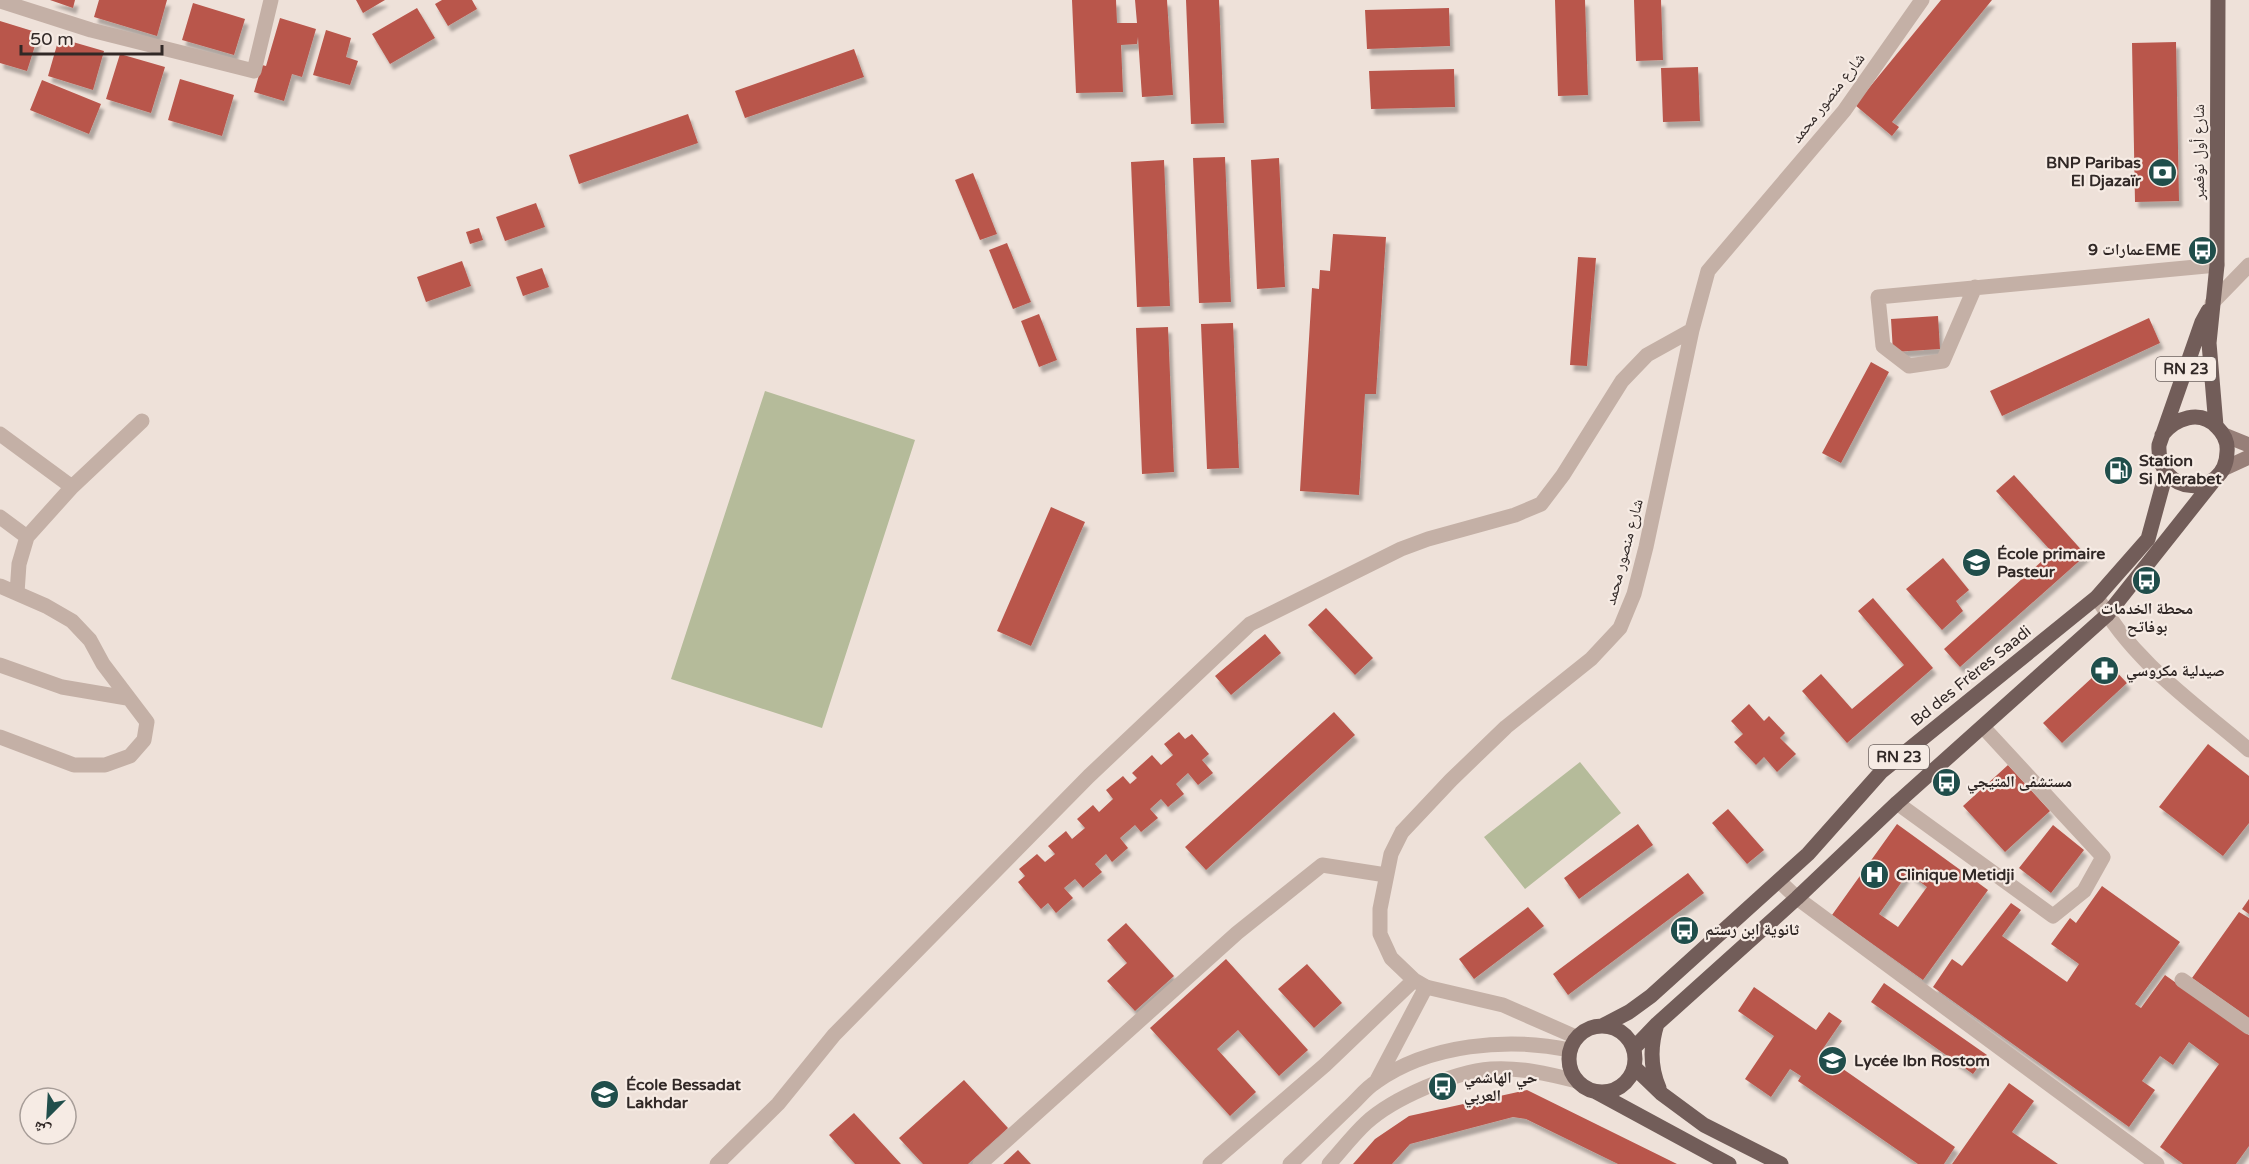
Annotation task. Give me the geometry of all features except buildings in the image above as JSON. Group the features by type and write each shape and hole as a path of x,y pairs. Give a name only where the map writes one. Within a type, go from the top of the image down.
{"main road":[{"name":"شارع أول نوفمبر","path":"2212,303 2217,265 2218,0"},
{"name":"RN 23","path":"2212,303 2209,343 2220,430"},
{"name":"RN 23","path":"2162,435 2202,322 2212,303"},
{"path":"2249,445 2220,430 2207,420 2187,417 2168,427 2162,435 2158,455 2166,473 2174,481 2195,486 2206,484 2219,474 2249,458"},
{"path":"2219,474 2227,458 2228,446 2220,430"},
{"name":"Bd des Frères Saadi","path":"1604,1025 1629,1012 1651,996 1779,881 1808,854 1881,772 2097,597 2148,539 2166,473"},
{"name":"RN 23","path":"1634,1048 1657,1024 1797,898 1897,802 2107,615 2219,474"},
{"path":"1657,1024 1652,1059 1653,1071 1662,1094"},
{"path":"1593,1091 1604,1092 1615,1089 1624,1083 1634,1067 1634,1048 1622,1032 1614,1027 1594,1026 1584,1030 1573,1043 1569,1060 1571,1071 1577,1081 1593,1091 1729,1164"},
{"path":"1634,1067 1662,1094 1704,1125 1781,1164"}],"street":[{"path":"0,1 91,30 255,71 271,0"},
{"name":"شارع منصور محمد","path":"1420,983 1391,958 1380,934 1380,909 1386,875 1391,854 1402,832 1506,727 1591,659 1620,628 1634,594 1646,547 1692,330 1708,272 1844,111 1922,0"},
{"path":"1975,287 1943,361 1909,366 1883,346 1878,297 1975,287 2217,265"},
{"path":"2212,303 2249,265"},
{"path":"717,1164 778,1104 834,1035 1089,776 1250,624 1401,549 1428,539 1515,515 1542,504 1622,381 1647,355 1692,330"},
{"path":"17,593 19,564 27,537 72,487 142,421"},
{"path":"0,434 72,487"},
{"path":"0,517 27,537"},
{"path":"0,586 46,606 72,621 90,640 103,664 147,722 144,740 130,756 105,765 74,765 0,737"},
{"path":"2097,597 2107,615 2144,662 2249,750"},
{"path":"0,665 62,687 127,698"},
{"path":"1897,802 2053,916 2084,891 2103,857 1983,727"},
{"path":"980,1164 1237,933 1322,865 1386,875"},
{"path":"1779,881 1797,898 2157,1164"},
{"path":"2182,980 2249,1027"},
{"path":"1420,983 1503,1005 1573,1043"},
{"path":"1376,1082 1420,983"},
{"path":"1210,1164 1420,983"},
{"path":"1290,1164 1376,1082 1412,1063 1443,1052 1476,1046 1573,1043"},
{"path":"1329,1164 1367,1122 1402,1099 1439,1082 1490,1069 1540,1071 1577,1081"}],"green space":[{"path":"765,391 915,440 822,728 671,679"},
{"path":"1580,762 1621,813 1525,889 1484,837"}],"place":[{"name":"BNP Paribas El Djazaïr","path":"2162,172"},
{"name":"عمارات 9EME","path":"2202,250"},
{"name":"Station Si Merabet","path":"2118,470"},
{"name":"École primaire Pasteur","path":"1976,563"},
{"name":"محطة الخدمات بوفاتح","path":"2147,581"},
{"name":"صيدلية مكروسي","path":"2105,671"},
{"name":"مستشفى المتيجي","path":"1946,782"},
{"name":"Clinique Metidji","path":"1875,875"},
{"name":"ثانوية ابن رستم","path":"1684,930"},
{"name":"Lycée Ibn Rostom","path":"1833,1061"},
{"name":"حي الهاشمي العربي","path":"1443,1087"},
{"name":"École Bessadat Lakhdar","path":"605,1094"}]}
